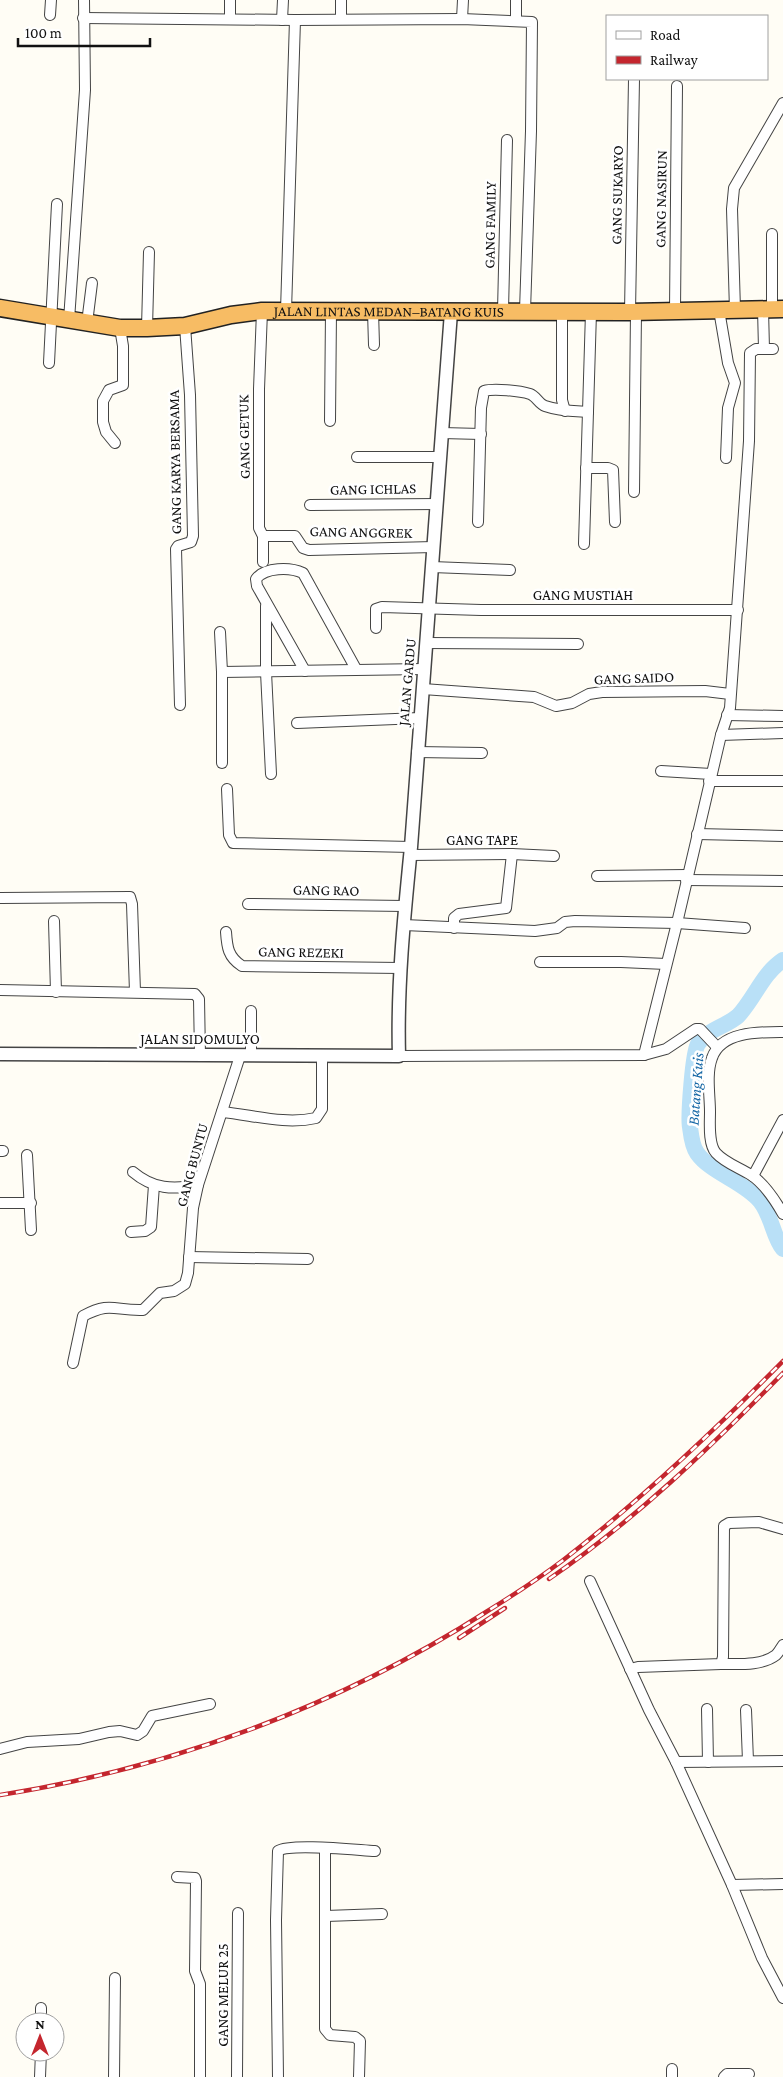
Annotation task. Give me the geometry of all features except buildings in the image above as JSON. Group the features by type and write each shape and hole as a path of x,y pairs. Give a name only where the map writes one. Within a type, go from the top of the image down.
{"highway":[{"name":"JALAN LINTAS MEDAN–BATANG KUIS","path":"0,308 120,328 185,326 231,315 262,311 633,312 773,309"}],"street":[{"path":"50,15 51,0"},
{"path":"69,320 85,90 84,0"},
{"path":"230,0 230,20"},
{"path":"282,20 283,0"},
{"path":"341,0 341,20"},
{"path":"462,19 463,0"},
{"path":"516,0 516,21"},
{"path":"83,18 230,20 462,19 530,21 532,24 531,131 525,311"},
{"path":"286,311 295,20"},
{"name":"GANG SUKARYO","path":"634,80 634,492"},
{"name":"GANG NASIRUN","path":"675,311 677,86"},
{"path":"726,458 728,408 735,383 728,363 727,310 734,188 783,103"},
{"name":"GANG FAMILY","path":"503,311 507,140"},
{"path":"48,363 57,204"},
{"path":"644,1055 677,923 710,778 721,734 730,708 749,441 750,353 756,349 768,349 773,309 772,234"},
{"path":"147,328 149,252"},
{"path":"87,322 92,283"},
{"name":"GANG GETUK","path":"262,311 258,439 259,528 263,536 263,562"},
{"path":"330,422 331,311"},
{"path":"373,311 374,345"},
{"name":"JALAN GARDU","path":"399,1056 398,1005 451,312"},
{"path":"562,312 562,400 565,411"},
{"path":"584,544 591,312"},
{"name":"GANG KARYA BERSAMA","path":"180,705 176,549 178,546 191,542 193,536 190,395 185,326"},
{"path":"115,443 105,429 103,401 109,390 123,386 123,346 120,328"},
{"path":"478,522 482,392 485,390 531,394 542,405 565,411 588,412"},
{"path":"442,433 482,434"},
{"path":"357,457 440,457"},
{"path":"586,468 608,468 613,470 614,522"},
{"name":"GANG ICHLAS","path":"310,505 437,504"},
{"name":"GANG ANGGREK","path":"263,536 295,536 302,546 309,550 434,547"},
{"path":"432,567 510,570"},
{"path":"304,672 266,606 256,583 258,576 264,572 290,570 303,573 356,669"},
{"path":"266,606 266,672 271,774"},
{"name":"GANG MUSTIAH","path":"376,628 375,614 378,608 738,610"},
{"path":"220,632 222,763"},
{"path":"426,643 578,644"},
{"path":"222,672 424,669"},
{"name":"GANG SAIDO","path":"423,689 534,697 556,706 568,704 595,693 705,692 730,694"},
{"path":"727,715 783,716"},
{"path":"297,722 420,718"},
{"path":"721,734 783,733"},
{"path":"417,752 482,753"},
{"path":"661,771 710,778 783,780"},
{"name":"GANG TAPE","path":"227,789 228,835 232,843 554,856"},
{"path":"697,834 783,836"},
{"path":"454,928 454,918 458,914 506,908 512,854"},
{"path":"597,876 783,881"},
{"path":"0,898 130,897 132,904 135,992"},
{"name":"GANG RAO","path":"248,904 405,906"},
{"path":"54,921 56,992"},
{"path":"404,925 535,931 557,928 565,922 575,921 677,923 745,928"},
{"name":"GANG REZEKI","path":"226,932 229,955 242,966 401,968"},
{"path":"540,962 584,961 666,964"},
{"path":"0,990 198,995 200,1056"},
{"name":"GANG BUNTU","path":"73,1363 83,1316 105,1306 127,1311 143,1310 160,1293 174,1291 185,1284 188,1272 193,1208 198,1185 222,1112 246,1056 251,1010"},
{"path":"399,1056 644,1055 666,1050 689,1033 700,1029 715,1044"},
{"path":"715,1044 746,1034 783,1032"},
{"path":"715,1044 709,1073 712,1146 716,1154 753,1176 769,1192 783,1214"},
{"name":"JALAN SIDOMULYO","path":"0,1054 399,1056"},
{"path":"222,1112 289,1120 311,1119 320,1115 322,1109 322,1056"},
{"path":"753,1176 783,1120"},
{"path":"27,1156 31,1230"},
{"path":"133,1172 148,1184 182,1187 198,1185"},
{"path":"131,1232 145,1231 151,1227 154,1185"},
{"path":"0,1203 31,1203"},
{"path":"189,1257 308,1259"},
{"path":"721,1664 723,1657 724,1526 729,1523 759,1522 783,1529"},
{"path":"590,1582 676,1762 732,1885 762,1958 783,1998"},
{"path":"630,1669 638,1667 748,1664 759,1662 778,1654 783,1645"},
{"path":"0,1749 27,1742 79,1739 109,1732 120,1731 137,1734 143,1731 152,1716 210,1704"},
{"path":"707,1709 708,1762"},
{"path":"746,1710 748,1761"},
{"path":"676,1762 783,1760"},
{"path":"278,2077 278,1851 282,1849 325,1849 374,1851"},
{"path":"325,1849 325,2029 330,2035 355,2037 360,2041 359,2077"},
{"path":"177,1877 195,1878 196,1881 195,1971 200,1984 200,2077"},
{"path":"732,1885 783,1884"},
{"name":"GANG MELUR 25","path":"237,2077 238,1912"},
{"path":"326,1916 382,1914"},
{"path":"114,2077 115,1978"},
{"path":"40,2077 41,2062"},
{"path":"724,2077 727,2074 749,2074"}],"waterway":[{"name":"Batang Kuis","path":"783,960 764,979 738,1016 706,1035 698,1044 690,1098 692,1140 697,1153 710,1166 745,1188 760,1201 783,1249"}],"railway":[{"path":"0,1795 128,1768 191,1750 252,1729 313,1704 430,1646 525,1587 591,1538 676,1465 783,1361"},
{"path":"549,1579 642,1508 700,1456 783,1373"},
{"path":"459,1638 505,1608"}]}
